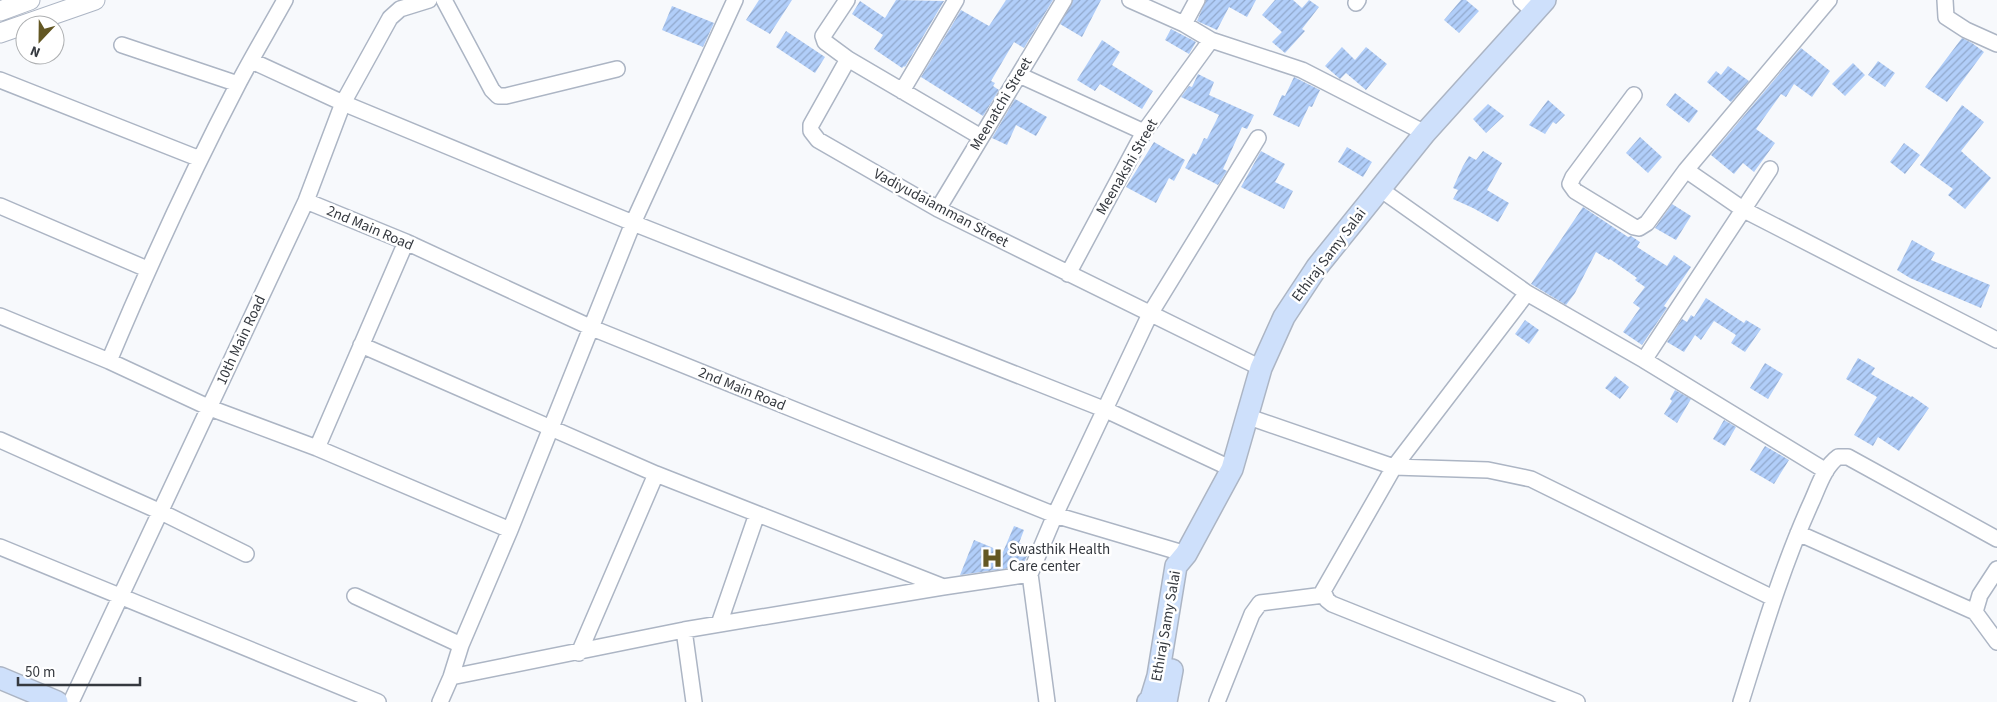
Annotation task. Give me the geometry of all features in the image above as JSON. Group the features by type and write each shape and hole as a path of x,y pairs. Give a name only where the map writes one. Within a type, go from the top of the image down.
{"main road":[{"name":"Ethiraj Samy Salai","path":"1149,702 1158,676 1176,566 1186,554 1232,469 1260,368 1284,317 1317,267 1425,133 1533,4"},
{"name":"Ethiraj Samy Salai","path":"1166,702 1189,574 1186,554"},
{"path":"0,678 57,702"}],"street":[{"path":"0,33 95,0"},
{"path":"109,361 147,269 200,159 238,84 285,0"},
{"name":"10th Main Road","path":"71,702 306,201 343,103 390,18 400,9 429,0"},
{"path":"444,0 492,90 498,96 506,96 617,69"},
{"path":"440,702 451,677 461,645 510,530 633,223 735,0"},
{"path":"847,0 823,36 825,42 848,59 981,137"},
{"path":"902,91 956,0"},
{"name":"Meenatchi Street","path":"938,209 1064,0"},
{"path":"1130,0 1184,24 1211,40 1302,70 1425,133"},
{"path":"1184,24 1197,0"},
{"path":"1634,95 1573,177 1570,184 1571,187 1634,227 1639,228 1647,223 1686,170 1828,0"},
{"path":"1945,0 1946,17 1966,30 1997,44"},
{"name":"Meenakshi Street","path":"1068,274 1144,132 1211,40"},
{"path":"122,45 238,84"},
{"name":"Vadiyudaiamman Street","path":"848,59 811,125 811,131 814,136 938,209 1260,368"},
{"path":"252,61 343,103 633,223 1106,410 1232,469"},
{"path":"1019,75 1144,132"},
{"path":"0,80 200,159"},
{"path":"1047,702 1030,574 1055,515 1150,314 1258,138"},
{"path":"1644,360 1770,169"},
{"path":"1686,170 1744,210 1997,340"},
{"path":"1380,188 1527,293 1644,360 1826,471"},
{"name":"2nd Main Road","path":"306,201 406,242 592,328 1055,515 1186,554"},
{"path":"0,206 147,269"},
{"path":"316,448 406,242"},
{"path":"1527,293 1394,467 1325,585 1324,595 1332,604 1577,702"},
{"path":"0,316 109,361 210,408 316,448 510,530"},
{"path":"361,345 656,474 943,587"},
{"path":"1246,416 1394,467 1488,470 1531,479 1773,598"},
{"path":"0,440 161,512 246,554"},
{"path":"1741,702 1773,598 1798,533 1826,471 1838,457 1848,457 1997,539"},
{"path":"579,653 656,474"},
{"path":"719,624 757,514"},
{"path":"1798,533 1975,612 1997,642"},
{"path":"0,547 378,702"},
{"path":"1975,612 1980,596 1997,570"},
{"path":"451,677 579,653 684,630 1030,574"},
{"path":"1217,702 1252,614 1260,603 1324,595"},
{"path":"355,596 461,645"},
{"path":"684,630 694,702"}],"building":[{"path":"759,0 792,0 770,34 746,20"},
{"path":"896,0 944,1 905,67 902,68 874,49 883,35 852,14 860,1 885,18"},
{"path":"1006,0 1053,0 1024,48 1014,42 991,81 995,83 993,86 999,90 983,116 921,77 961,10 989,26"},
{"path":"1073,0 1101,0 1082,37 1060,24"},
{"path":"1206,0 1256,0 1247,17 1229,7 1217,30 1197,21"},
{"path":"1275,0 1293,0 1302,8 1309,0 1319,7 1302,29 1305,31 1285,53 1272,42 1282,32 1262,15"},
{"path":"1461,0 1466,0 1479,11 1459,33 1444,20"},
{"path":"672,6 714,23 703,47 662,30"},
{"path":"1171,29 1196,42 1189,54 1165,40"},
{"path":"786,31 825,57 815,73 776,47"},
{"path":"1962,38 1984,52 1947,102 1925,87"},
{"path":"1102,40 1120,52 1112,65 1153,91 1142,109 1100,84 1095,91 1077,80"},
{"path":"1342,47 1355,60 1366,47 1387,64 1366,90 1346,73 1340,79 1325,66"},
{"path":"1801,48 1830,71 1812,97 1794,84 1786,97 1781,94 1756,129 1775,143 1754,172 1743,163 1734,174 1711,155"},
{"path":"1878,61 1895,73 1885,87 1868,75"},
{"path":"1853,63 1865,75 1845,96 1832,84"},
{"path":"1728,66 1749,81 1731,102 1707,82 1716,71 1721,75"},
{"path":"1198,74 1214,82 1209,95 1254,115 1247,129 1242,127 1223,169 1227,171 1218,185 1185,168 1193,153 1196,155 1204,138 1207,139 1219,115 1181,97 1189,86 1192,87"},
{"path":"1294,77 1320,90 1312,107 1309,106 1299,127 1273,115 1282,95 1285,96"},
{"path":"1675,93 1698,111 1689,123 1666,105"},
{"path":"1015,99 1047,117 1036,136 1016,125 1007,145 992,138"},
{"path":"1548,100 1565,115 1556,124 1553,122 1545,134 1529,125"},
{"path":"1488,104 1504,116 1486,133 1473,119"},
{"path":"1962,105 1984,122 1961,151 1991,178 1965,209 1948,195 1953,189 1920,165"},
{"path":"1640,137 1662,157 1648,173 1626,153"},
{"path":"1154,142 1185,160 1174,181 1169,178 1156,203 1126,187"},
{"path":"1904,143 1920,155 1905,174 1890,162"},
{"path":"1347,147 1372,162 1363,177 1338,162"},
{"path":"1261,151 1285,164 1275,182 1293,191 1284,209 1241,187"},
{"path":"1483,151 1502,163 1487,190 1509,203 1498,222 1453,199 1458,190 1453,188 1469,156 1476,160"},
{"path":"1672,204 1691,216 1676,240 1655,228"},
{"path":"1583,207 1628,237 1631,236 1640,242 1637,247 1667,266 1674,255 1691,267 1664,306 1667,308 1642,345 1623,332 1640,308 1633,303 1645,287 1635,280 1637,278 1610,259 1596,252 1575,293 1566,305 1531,284"},
{"path":"1912,240 1935,253 1931,260 1990,285 1981,308 1910,278 1897,270"},
{"path":"1706,298 1744,323 1746,320 1761,329 1745,352 1731,343 1736,335 1714,321 1701,340 1695,335 1684,352 1667,342 1682,319 1687,322 1691,315 1694,317"},
{"path":"1525,320 1539,330 1529,344 1515,334"},
{"path":"1858,358 1875,368 1871,374 1912,396 1929,408 1899,451 1878,437 1873,446 1854,435 1877,397 1846,379"},
{"path":"1765,363 1783,374 1768,399 1750,388"},
{"path":"1615,376 1629,387 1620,399 1605,388"},
{"path":"1675,390 1691,399 1677,423 1664,414 1672,401 1670,399"},
{"path":"1724,420 1736,427 1725,446 1713,439"},
{"path":"1765,446 1789,460 1774,484 1750,470"},
{"path":"1014,526 1024,530 1019,543 1031,547 1024,563 1013,559 1010,568 960,575 974,540 1003,552"}],"place":[{"name":"Swasthik Health Care center","path":"992,558"}]}
